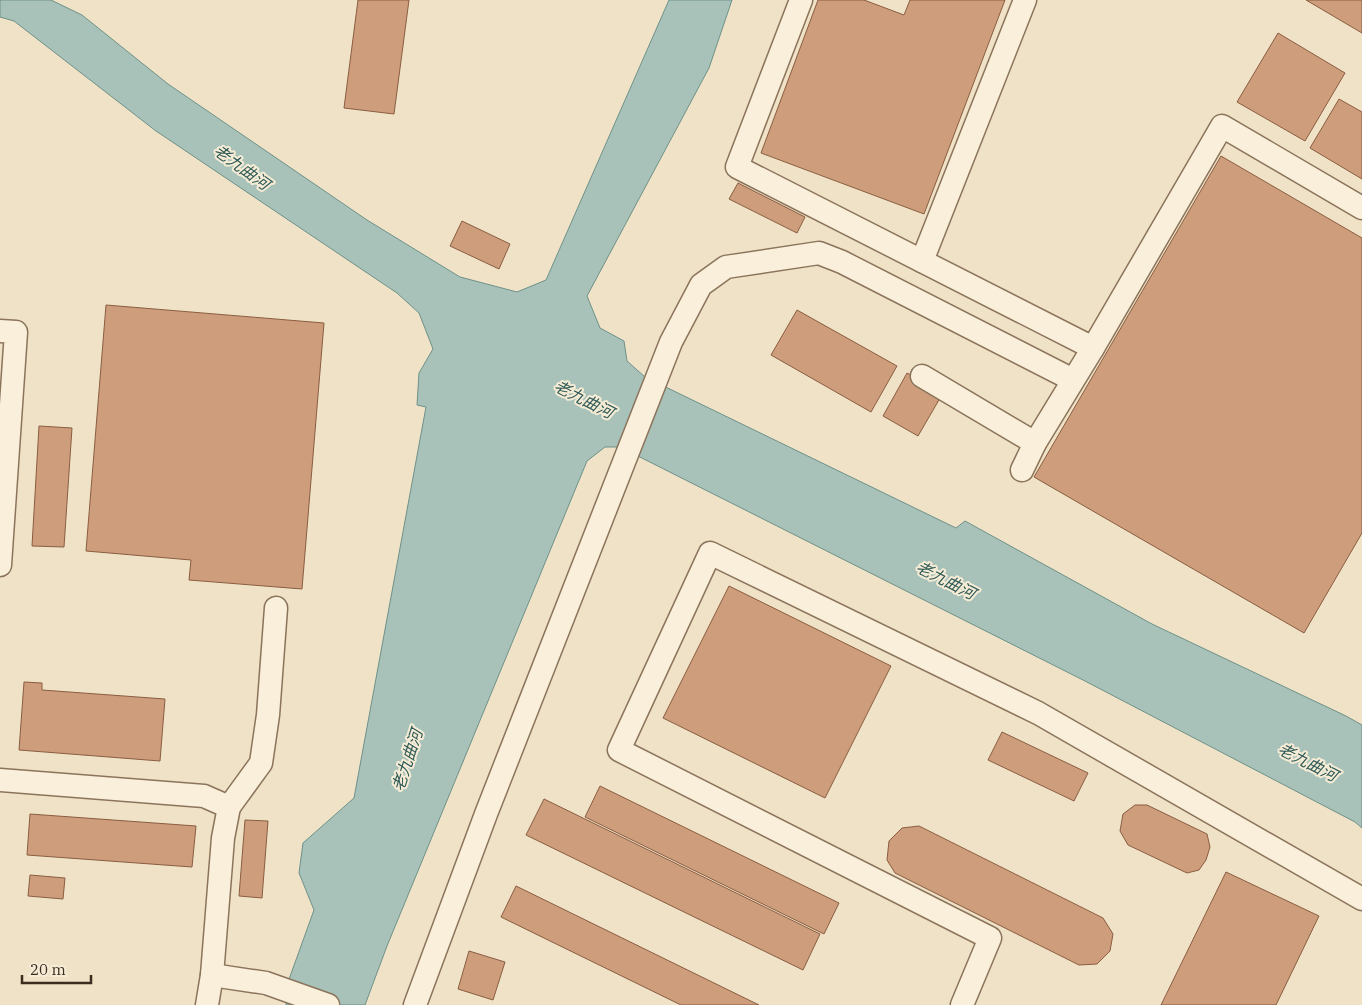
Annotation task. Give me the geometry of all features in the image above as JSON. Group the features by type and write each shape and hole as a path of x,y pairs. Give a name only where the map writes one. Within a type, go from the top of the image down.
{"street":[{"path":"800,0 737,168 1093,348"},
{"path":"922,261 1025,0"},
{"path":"1022,470 1035,443 1093,348 1222,126 1362,208"},
{"path":"415,1005 486,814 659,372 671,342 701,286 726,268 819,252 1072,380"},
{"path":"0,331 16,332 0,565"},
{"path":"922,376 1035,443"},
{"path":"962,1005 990,938 619,750 710,553 1038,712 1362,899"},
{"path":"207,1005 212,975 223,838 229,807 261,763 268,715 276,608"},
{"path":"0,780 204,796 229,807"},
{"path":"212,975 266,983 328,1005"}],"water":[{"name":"老九曲河","path":"0,0 51,0 82,15 168,84 367,220 460,277 517,292 546,280 669,0 732,0 709,68 587,296 600,328 624,341 627,361 645,377 956,528 965,521 1152,624 1362,725 1362,828 1355,822 1085,681 620,447 605,447 587,461 387,946 365,1005 286,1005 288,982 314,910 299,873 303,843 354,798 426,407 417,405 419,373 433,349 419,313 397,293 156,131 14,21 0,17"}],"building":[{"path":"358,0 409,0 394,114 344,108"},
{"path":"818,0 864,0 904,15 910,0 1005,0 924,214 761,153"},
{"path":"1306,0 1362,0 1362,33"},
{"path":"1278,33 1345,73 1305,141 1237,102"},
{"path":"1339,99 1362,112 1362,179 1310,148"},
{"path":"1221,156 1362,238 1362,533 1304,633 1034,477"},
{"path":"738,183 805,217 797,233 729,199"},
{"path":"462,221 510,244 499,269 450,246"},
{"path":"106,305 324,323 302,589 189,580 191,560 86,551"},
{"path":"797,310 897,366 871,412 771,355"},
{"path":"907,373 943,393 918,436 883,416"},
{"path":"39,426 72,428 64,547 32,546"},
{"path":"729,586 891,666 825,798 663,718"},
{"path":"24,682 42,683 42,690 165,699 160,761 19,750"},
{"path":"1002,732 1088,773 1074,801 988,760"},
{"path":"600,786 839,903 824,934 585,817"},
{"path":"544,799 820,934 803,970 526,835"},
{"path":"1135,805 1147,805 1207,834 1210,847 1206,860 1199,870 1187,873 1128,845 1120,831 1123,814"},
{"path":"30,814 196,826 192,867 27,855"},
{"path":"245,820 268,821 262,898 239,896"},
{"path":"919,826 1103,918 1113,934 1110,951 1097,964 1079,965 895,873 887,860 889,841 902,828"},
{"path":"1226,872 1319,916 1276,1005 1161,1005"},
{"path":"30,875 65,878 63,899 28,896"},
{"path":"516,886 759,1005 681,1005 501,917"},
{"path":"469,951 505,962 493,1000 458,989"}]}
